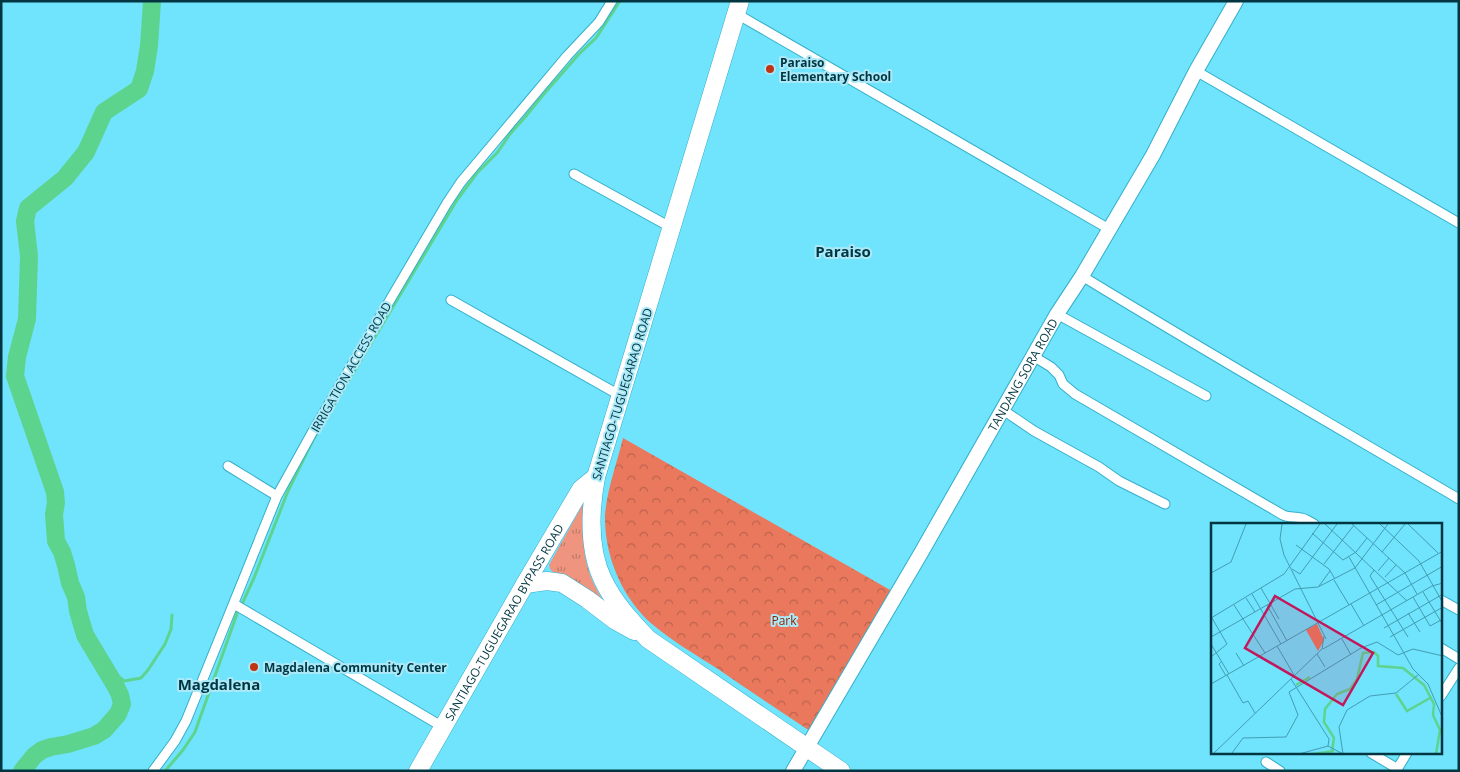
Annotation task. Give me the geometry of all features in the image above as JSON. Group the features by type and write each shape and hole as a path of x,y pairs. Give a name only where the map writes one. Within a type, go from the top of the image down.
{"highway":[{"name":"SANTIAGO-TUGUEGARAO ROAD","path":"738,8 622,397 596,477 592,498 593,539 603,580 630,620 648,639 841,771"},
{"name":"SANTIAGO-TUGUEGARAO BYPASS ROAD","path":"418,771 581,489 596,477"},
{"path":"525,584 546,581 562,584 587,599 616,621 648,639"}],"street":[{"name":"IRRIGATION ACCESS ROAD","path":"153,771 184,726 277,496 447,203 461,182 567,56 599,22 612,1"},
{"name":"TANDANG SORA ROAD","path":"794,771 1057,314 1082,276 1153,155 1196,71 1236,1"},
{"path":"738,8 1109,229"},
{"path":"1196,71 1459,223"},
{"path":"574,174 672,228"},
{"path":"1082,276 1459,499"},
{"path":"451,300 622,397"},
{"path":"1057,314 1206,396"},
{"path":"1033,356 1051,367 1059,375 1063,384 1075,394 1282,515 1290,518 1299,517 1312,523"},
{"path":"1003,410 1034,431 1099,467 1119,481 1165,504"},
{"path":"228,466 277,496"},
{"path":"1442,601 1459,610"},
{"path":"234,604 443,727"},
{"path":"1442,649 1459,659"},
{"path":"1442,694 1459,668"},
{"path":"1373,754 1397,770 1406,754"},
{"path":"1266,762 1280,771"}],"green space":[{"name":"Park","path":"623,438 892,591 810,731 684,648 652,624 632,602 617,575 612,560 608,545 605,515"},
{"path":"588,495 584,524 584,548 589,573 602,599 563,574 553,572 549,565"}],"waterway":[{"path":"22,771 34,756 42,750 94,736 104,730 118,714 122,704 115,685 85,635 76,597 70,583 62,552 56,541 55,492 15,376 17,357 27,319 29,256 25,221 28,208 65,178 86,152 104,112 139,89 145,71 149,46 152,1"},
{"path":"242,604 288,491 313,440 457,200 477,173 497,153 510,134 543,95 579,54 596,38 620,1"},
{"path":"165,771 195,732 238,611"},
{"path":"108,673 118,676 124,681 141,678 165,644 171,629 172,615"}],"place":[{"name":"Paraiso Elementary School","path":"770,69"},
{"name":"Magdalena Community Center","path":"254,667"}],"district":[{"name":"Paraiso","path":"843,251"},
{"name":"Magdalena","path":"219,684"}]}
